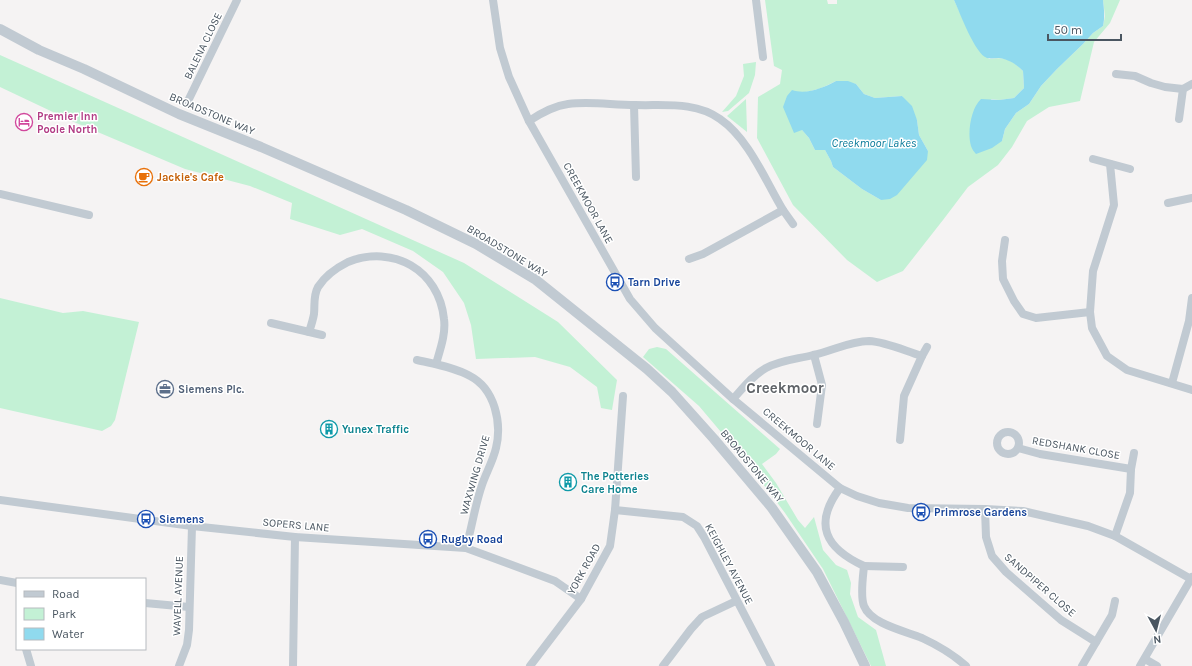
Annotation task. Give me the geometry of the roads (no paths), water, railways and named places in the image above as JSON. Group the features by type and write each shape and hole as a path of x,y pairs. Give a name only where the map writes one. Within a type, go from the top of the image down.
{"street":[{"name":"BALENA CLOSE","path":"188,101 237,0"},
{"name":"CREEKMOOR LANE","path":"493,0 500,48 506,70 529,121 630,299 655,328 733,399 840,488 857,496 879,503 908,508 985,508 1023,511 1088,526 1115,536 1191,578"},
{"path":"756,0 763,57"},
{"name":"BROADSTONE WAY","path":"0,29 39,50 84,68 179,114 261,147 406,210 476,244 536,280 647,369 672,392 719,445 772,508 817,572 844,622 865,666"},
{"path":"1116,74 1135,76 1150,83 1165,87 1183,89 1192,84"},
{"path":"1179,119 1183,89"},
{"path":"529,121 553,108 567,104 672,105 695,108 718,118 743,140 783,210 793,224"},
{"path":"634,105 636,177"},
{"path":"1093,159 1130,169"},
{"path":"1110,164 1114,205 1093,271 1090,312 1092,328 1107,356 1127,370 1192,390"},
{"path":"0,194 89,215"},
{"path":"1168,203 1192,198"},
{"path":"689,258 703,254 783,210"},
{"path":"1005,240 1002,261 1003,279 1014,301 1023,314 1036,318 1090,312"},
{"path":"309,332 314,314 313,303 317,288 330,273 339,266 370,256 392,258 407,264 422,273 430,281 437,293 444,320 443,338 436,364"},
{"path":"1172,383 1189,321 1192,298"},
{"path":"271,323 322,335"},
{"path":"733,399 756,374 767,367 792,359 814,355 843,345 868,341 881,343 922,356"},
{"path":"900,440 904,396 927,347"},
{"path":"814,355 822,385 817,424"},
{"name":"WAXWING DRIVE","path":"417,360 436,364 470,376 481,383 489,396 497,415 498,433 496,447 493,459 482,486 466,548"},
{"name":"YORK ROAD","path":"530,666 581,599 610,546 615,510 623,396"},
{"name":"REDSHANK CLOSE","path":"1018,448 1040,454 1131,469"},
{"name":"REDSHANK CLOSE","path":"1115,536 1130,493 1131,469 1134,453"},
{"path":"840,488 831,499 825,517 826,532 832,543 848,559 864,566 903,567"},
{"name":"SOPERS LANE","path":"0,500 192,526 295,537 466,548 555,581 581,599"},
{"name":"SANDPIPER CLOSE","path":"985,508 986,537 992,556 1006,572 1061,620 1096,642"},
{"name":"KEIGHLEY AVENUE","path":"615,510 683,518 697,526 771,666"},
{"name":"WAVELL AVENUE","path":"179,666 187,645 189,630 192,526"},
{"path":"293,666 295,537"},
{"path":"864,566 863,605 867,613 876,620 922,638 943,649 966,666"},
{"path":"1157,666 1142,662 1191,578"},
{"path":"0,580 16,583"},
{"path":"663,666 702,617 736,601"},
{"path":"1082,666 1112,615 1115,601"},
{"path":"146,603 189,607"},
{"path":"26,650 31,666"}],"water":[{"path":"954,0 1103,0 1103,26 1093,33 1057,69 1041,86 1029,104 1016,113 1005,129 1002,141 992,148 976,154 971,146 969,134 972,114 975,108 981,99 999,100 1014,98 1024,88 1023,71 1010,61 999,58 987,58 982,55 973,41"},
{"name":"Creekmoor Lakes","path":"836,81 848,81 856,84 864,94 875,98 902,96 912,106 917,120 919,135 928,151 927,160 897,195 890,199 881,200 862,189 833,167 825,150 815,150 809,138 802,130 794,133 783,107 787,96 792,90 803,92 809,91 826,86"}],"place":[{"name":"Premier Inn Poole North","path":"24,122"},
{"name":"Jackie's Cafe","path":"144,177"},
{"name":"Tarn Drive","path":"615,282"},
{"name":"Siemens Plc.","path":"165,389"},
{"name":"Yunex Traffic","path":"329,429"},
{"name":"The Potteries Care Home","path":"568,482"},
{"name":"Primrose Gardens","path":"921,512"},
{"name":"Siemens","path":"146,519"},
{"name":"Rugby Road","path":"428,539"}],"district":[{"name":"Creekmoor","path":"785,388"}]}
